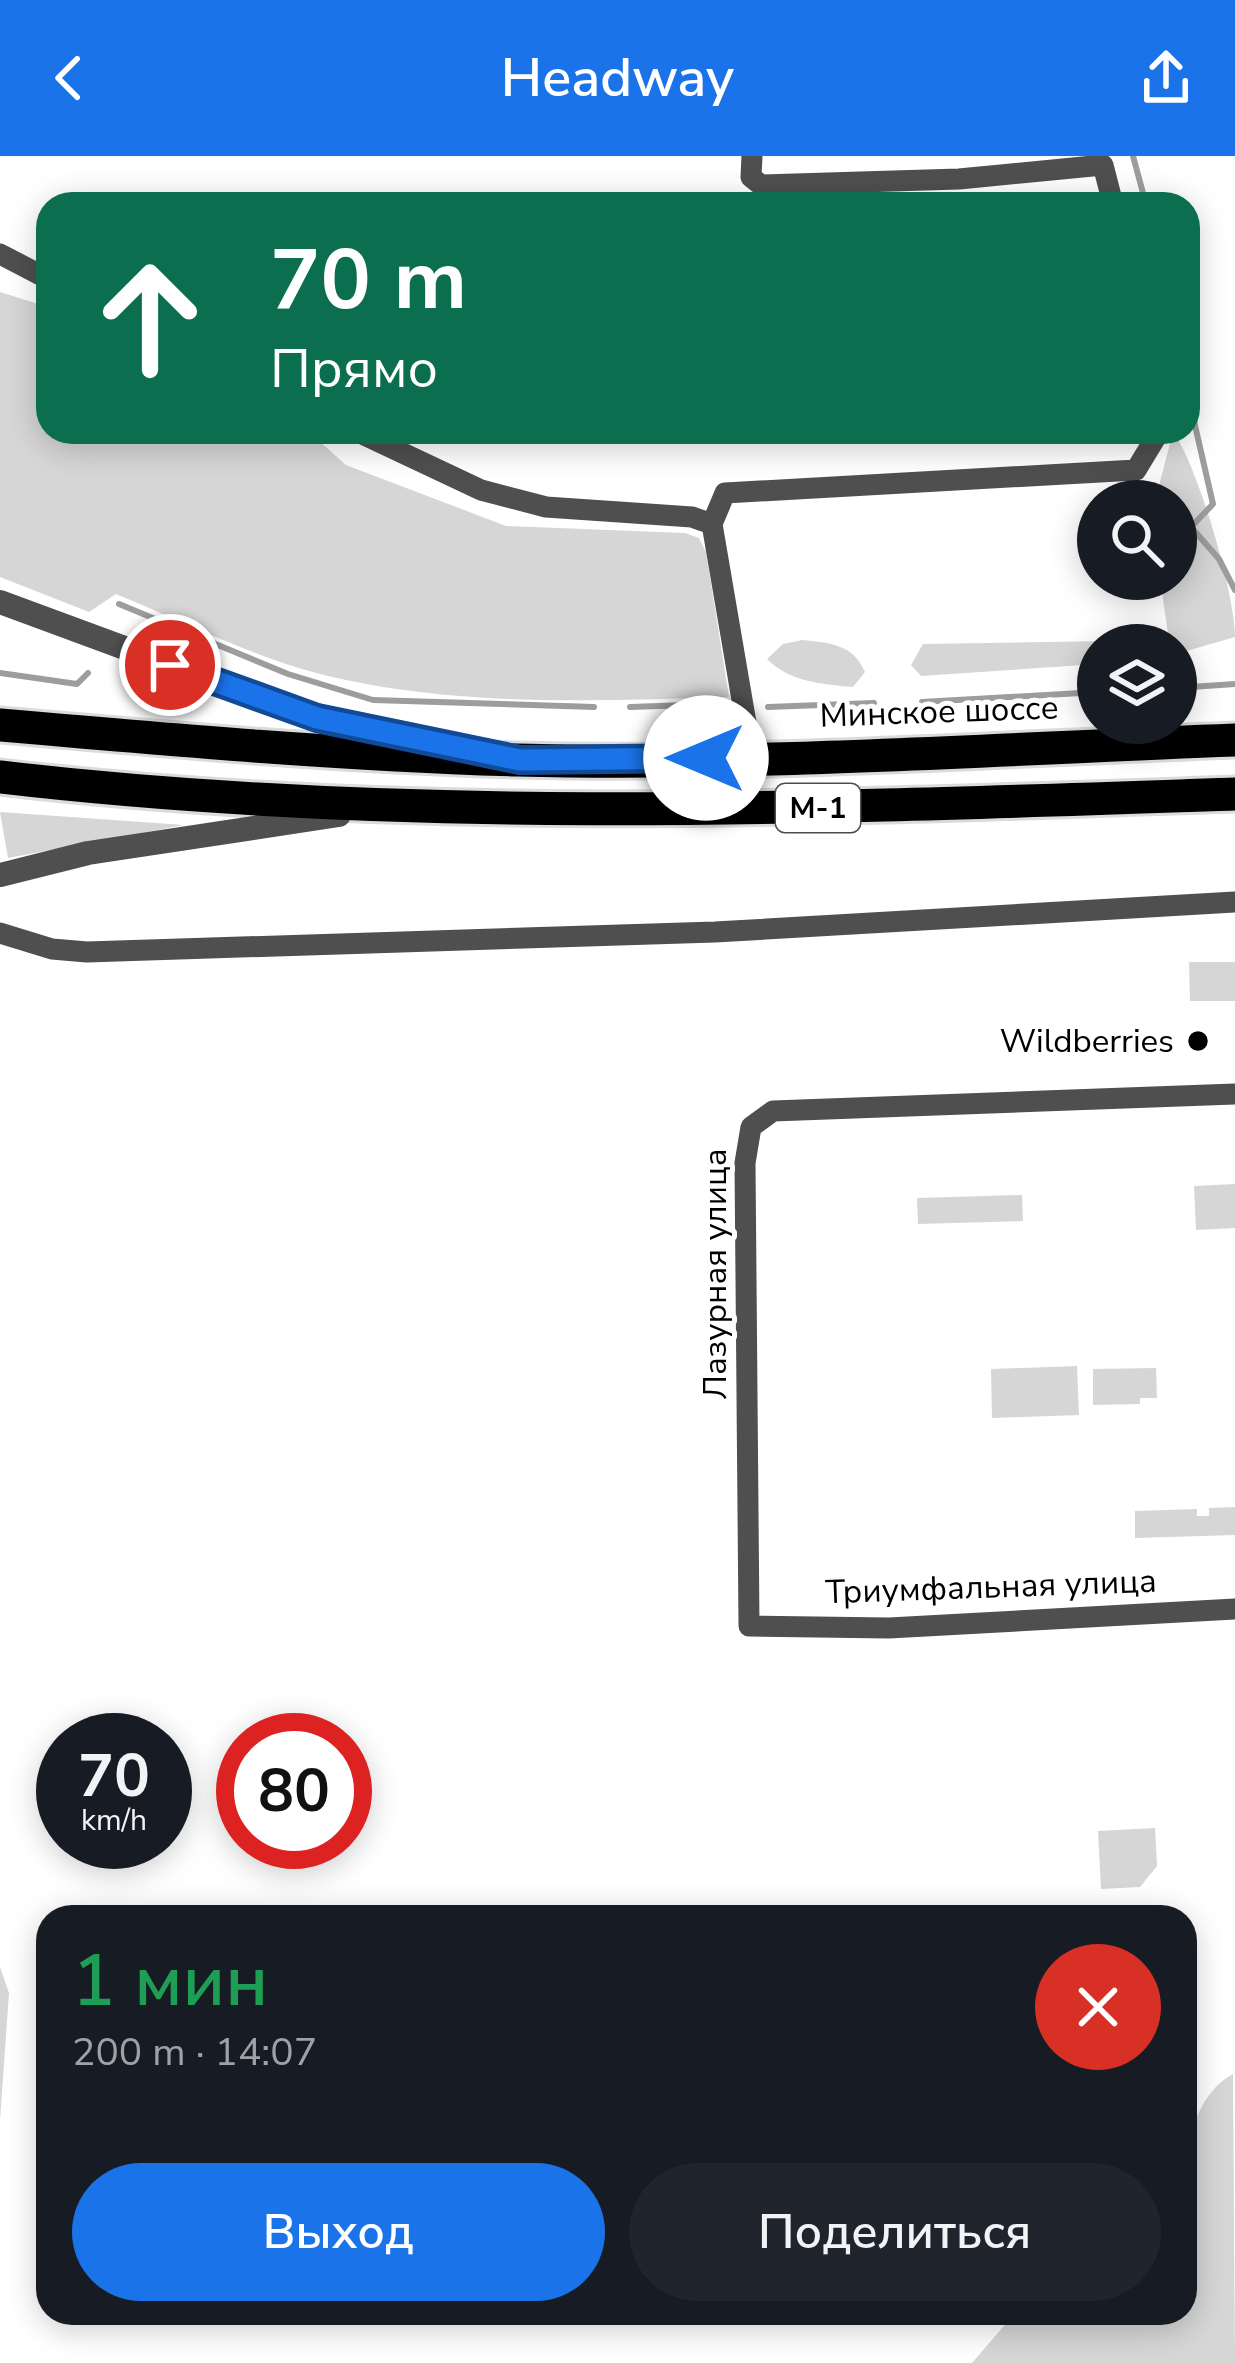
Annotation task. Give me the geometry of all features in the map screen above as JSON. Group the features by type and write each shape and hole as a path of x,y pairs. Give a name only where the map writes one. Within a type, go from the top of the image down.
{"highway":[{"name":"Минское шоссе","path":"0,724 278,749 520,760 752,758 1235,740"},
{"name":"М-1","path":"0,777 269,801 726,812 1235,794"}],"street":[{"path":"751,163 761,185 959,178 1102,160 1110,192"},
{"path":"0,254 36,273"},
{"path":"385,444 503,496 546,507 692,517 712,524"},
{"path":"752,758 712,524 725,493 741,488 1136,470 1152,444"},
{"path":"0,602 317,718 520,760"},
{"path":"6,873 88,853 401,806"},
{"path":"0,933 52,949 87,952 715,932 1235,902"},
{"name":"Лазурная улица","path":"748,1626 745,1163 746,1138 756,1119 773,1111 1235,1094"},
{"name":"Триумфальная улица","path":"748,1626 889,1628 1235,1609"}],"shaded area":[{"path":"0,292 36,303 36,444 322,444 346,465 506,526 685,533 699,538 706,552 729,697 514,699 354,682 232,644 116,594 89,612 0,577"},
{"path":"1170,444 1180,444 1196,480 1160,480"},
{"path":"1197,484 1229,592 1235,637 1197,648 1197,624 1167,624 1163,600 1197,600"},
{"path":"802,640 847,650 865,672 853,687 829,685 796,677 767,659 783,644"},
{"path":"1077,641 1077,665 921,676 911,665 923,644"},
{"path":"0,812 184,825 8,858"},
{"path":"1189,962 1235,962 1235,1001 1190,1001"},
{"path":"1235,1184 1235,1228 1196,1230 1194,1186"},
{"path":"1022,1195 1023,1221 918,1224 917,1198"},
{"path":"1077,1366 1079,1415 992,1418 991,1369"},
{"path":"1156,1368 1157,1398 1140,1398 1140,1404 1093,1405 1093,1369"},
{"path":"1235,1507 1235,1535 1135,1538 1135,1511 1197,1509 1197,1516 1209,1516 1209,1508"},
{"path":"1155,1828 1157,1866 1140,1887 1101,1889 1098,1831"},
{"path":"0,1967 9,1993 0,2120"},
{"path":"1233,2074 1235,2363 972,2363 1005,2325 1197,2325 1197,2117 1211,2092"}],"waterway":[{"path":"1133,156 1143,192"},
{"path":"1199,444 1213,504 1191,527 1219,559 1235,590"},
{"path":"119,604 288,674 373,700 594,707"},
{"path":"0,673 77,684 88,673"},
{"path":"1197,687 1235,684"},
{"path":"922,702 1077,693"},
{"path":"768,707 874,703"},
{"path":"630,707 716,704"}],"place":[{"name":"Wildberries","path":"1198,1041"}],"route":[{"path":"170,665 317,718 520,760 706,758"}]}
